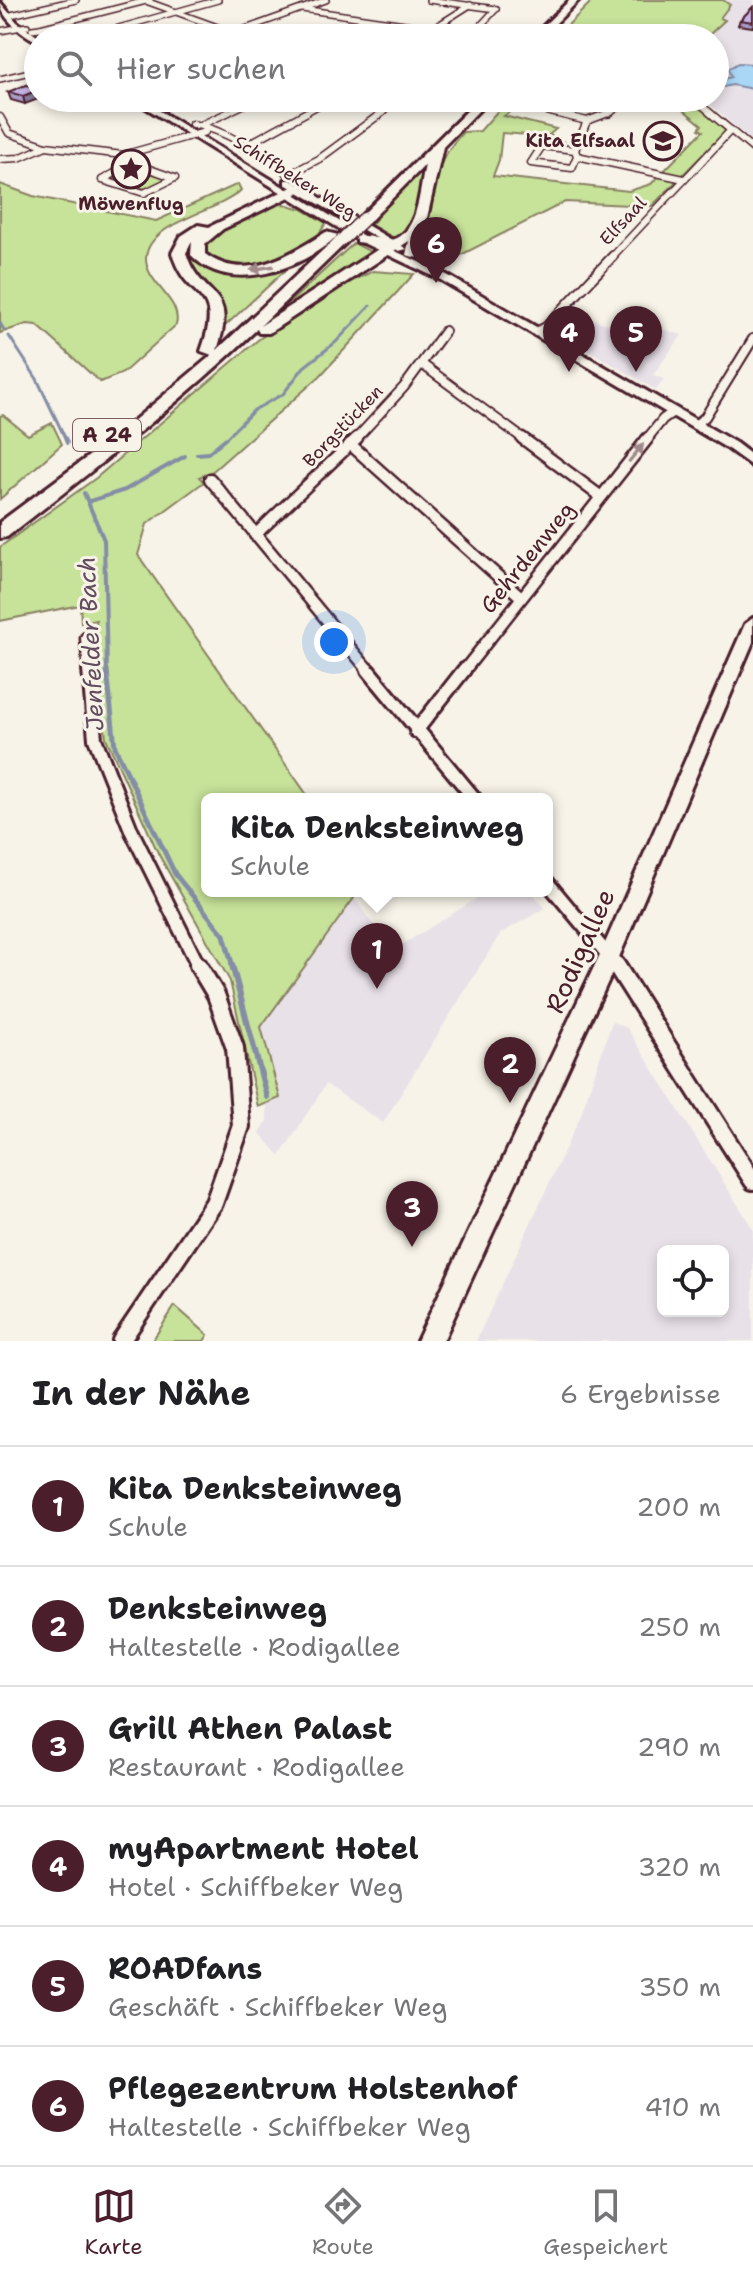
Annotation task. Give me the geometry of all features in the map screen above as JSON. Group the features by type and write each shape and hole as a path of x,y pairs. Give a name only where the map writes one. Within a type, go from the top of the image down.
{"highway":[{"path":"550,24 575,0"},
{"path":"560,24 585,0"},
{"name":"A 24","path":"359,216 459,112"},
{"name":"A 24","path":"0,514 106,436 209,351 472,112"},
{"path":"350,275 384,265 414,261 431,164 443,141"},
{"path":"263,201 265,179"},
{"path":"209,351 219,328 219,311 213,298 183,265 179,253 181,245 209,224 290,191"},
{"path":"310,201 263,201 205,235 197,248 200,258 226,269 266,268 293,259 337,235"},
{"path":"201,374 405,238 419,221"},
{"name":"A 24","path":"0,532 81,472 201,374 337,235"},
{"path":"362,239 389,248"}],"main road":[{"path":"0,4 25,24"},
{"name":"Schiffbeker Weg","path":"157,112 265,179 310,201 443,277 732,446 753,454"},
{"name":"Schiffbeker Weg","path":"176,112 192,124 204,128 290,191"},
{"name":"Schiffbeker Weg","path":"310,201 362,239"},
{"name":"Schiffbeker Weg","path":"732,446 753,463"},
{"name":"Rodigallee","path":"430,1341 610,955 753,624"}],"street":[{"path":"12,16 76,0"},
{"path":"43,24 146,0 208,24"},
{"path":"136,24 218,0"},
{"path":"266,24 326,0"},
{"path":"429,0 475,3 496,9 482,24"},
{"path":"437,24 475,3"},
{"path":"302,9 410,24"},
{"path":"0,31 24,28"},
{"path":"0,79 24,73"},
{"path":"0,135 9,133 46,146 123,155 195,135 233,112"},
{"path":"243,147 307,112"},
{"path":"288,175 319,159 383,112"},
{"path":"550,112 587,121 612,112"},
{"path":"710,112 753,149"},
{"path":"0,117 9,133"},
{"path":"587,121 576,153 569,169 531,163 542,146 576,153 684,179"},
{"name":"Schiffbeker Weg","path":"204,128 243,147 310,188 310,201"},
{"name":"Elfsaal","path":"536,332 546,327 731,130"},
{"path":"0,159 19,158 46,146"},
{"path":"123,155 133,163 175,178 144,193 102,180 133,163"},
{"name":"Borgstücken","path":"255,535 350,444 423,365 445,331"},
{"path":"695,425 705,417 753,339"},
{"path":"423,365 600,496"},
{"name":"Gehrdenweg","path":"416,731 600,496 663,419 673,412"},
{"path":"350,444 520,596"},
{"path":"210,479 470,793"},
{"path":"86,638 95,739 132,832 191,953 216,995 235,1048 241,1126 214,1203 121,1341"},
{"path":"553,889 610,955 753,1181"}],"shaded area":[{"path":"651,0 753,0 753,142 719,112 729,112 729,24 632,24"},
{"path":"570,313 632,331 640,323 682,335 653,375 664,379 656,390 559,333 558,327"},
{"path":"479,897 536,897 545,908 500,934 383,1123 326,1084 280,1156 260,1133 267,1121 267,1103 279,1098 261,1027 354,898 392,951"},
{"path":"612,1022 627,1028 753,1229 753,1341 476,1341 580,1117"}],"green space":[{"path":"593,0 723,0 730,5 720,18 725,20 721,24 569,24"},
{"path":"497,112 510,112 504,116 556,129 549,135 564,142 562,147 539,144 540,141 529,135 502,133 499,160 493,176 629,191 651,184 703,131 699,129 702,125 686,112 705,112 726,131 652,206 565,202 445,263 418,248 428,201 437,172 452,145 463,132 480,131"},
{"path":"428,163 416,215 404,232 396,239 371,225 376,219 373,217"},
{"path":"132,167 169,179 146,189 113,179"},
{"path":"0,184 33,196 156,221 238,184 241,190 218,205 171,226 150,245 147,267 174,308 176,325 123,373 100,382 37,325 27,324 0,333"},
{"path":"276,196 194,245 220,270 294,262 223,328 222,308 185,262 185,245 201,232"},
{"path":"284,204 302,209 326,223 319,234 297,252 255,268 222,265 203,254 203,244 211,234 273,205"},
{"path":"354,243 373,253 283,315 277,314"},
{"path":"373,271 414,274 320,376 213,471 199,477 204,482 147,524 138,555 306,793 201,793 201,897 354,898 261,1027 280,1098 258,1107 230,981 159,855 106,738 96,620 81,623 80,605 0,621 0,547 96,478 259,339 334,290"},
{"path":"3,415 28,435 52,423 62,444 0,499 0,416"},
{"path":"175,1306 208,1335 204,1341 152,1341"}],"water":[{"path":"738,63 753,64 753,89 729,86 729,68"}],"building":[{"path":"753,7 753,22 740,20"},
{"path":"24,86 23,96 8,92"}],"waterway":[{"path":"226,438 254,410 283,394 304,367 336,342 370,306"},
{"name":"Jenfelder Bach","path":"0,323 4,330"},
{"name":"Jenfelder Bach","path":"9,336 37,379 66,440"},
{"name":"Jenfelder Bach","path":"65,438 67,443"},
{"path":"197,454 208,453 226,438"},
{"path":"90,501 125,490 185,456"},
{"name":"Jenfelder Bach","path":"84,493 104,540 107,672"},
{"name":"Jenfelder Bach","path":"107,670 115,747 175,874 224,935 233,967"},
{"name":"Jenfelder Bach","path":"232,965 267,1097"}],"place":[{"name":"Kita Elfsaal","path":"663,141"},
{"name":"Möwenflug","path":"131,169"},
{"name":"Pflegezentrum Holstenhof","path":"436,283"},
{"name":"myApartment Hotel","path":"569,372"},
{"name":"ROADfans","path":"636,372"},
{"name":"Kita Denksteinweg","path":"377,989"},
{"name":"Denksteinweg","path":"510,1103"},
{"name":"Grill Athen Palast","path":"412,1247"}]}
